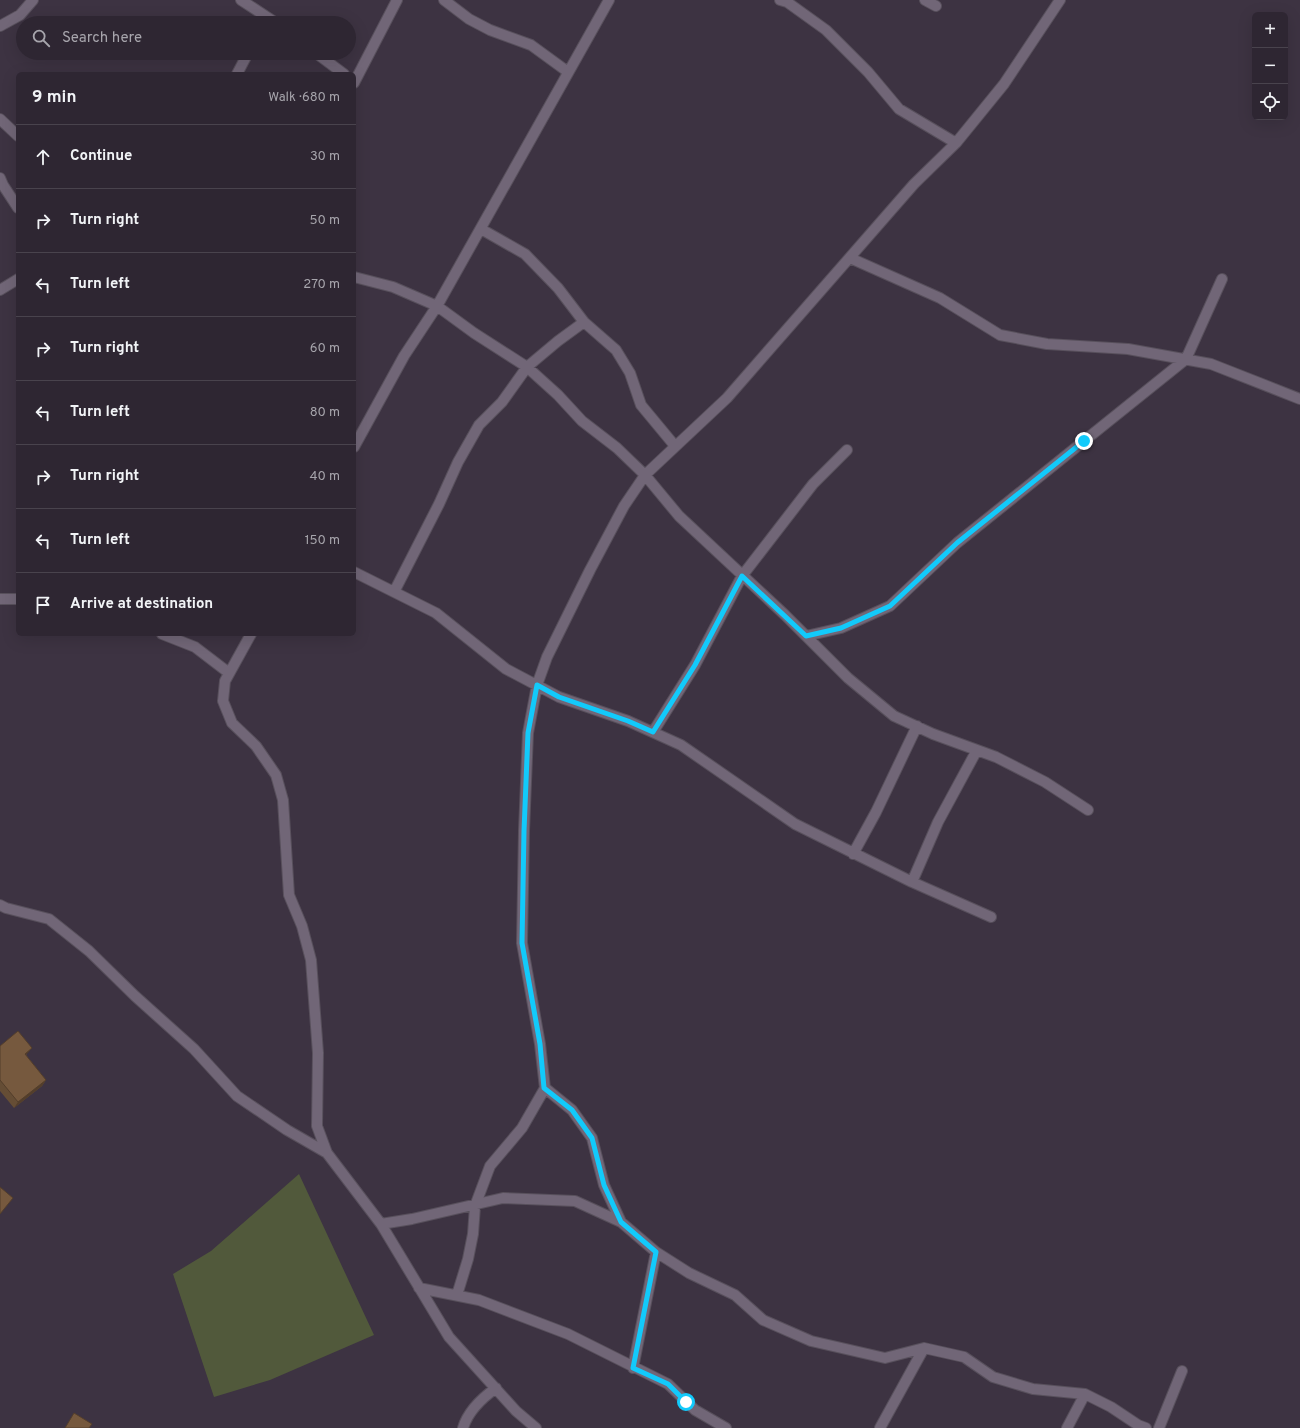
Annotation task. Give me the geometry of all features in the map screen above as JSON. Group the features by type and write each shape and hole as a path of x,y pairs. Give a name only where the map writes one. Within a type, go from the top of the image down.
{"street":[{"path":"18,16 33,0"},
{"path":"241,0 262,16"},
{"path":"356,78 397,0"},
{"path":"444,0 490,30 531,45 568,72"},
{"path":"356,443 404,356 437,306 481,229 609,0"},
{"path":"780,0 787,2 826,30 868,72 899,109 956,143"},
{"path":"925,0 936,6"},
{"path":"457,1295 468,1259 473,1234 475,1206 490,1166 522,1128 544,1088 540,1044 522,943 528,733 537,685 548,657 590,570 624,506 644,475 726,398 914,184 956,143 1004,84 1060,0"},
{"path":"0,26 16,17"},
{"path":"238,72 244,60"},
{"path":"325,60 341,72"},
{"path":"0,119 16,134"},
{"path":"0,178 16,205"},
{"path":"481,229 525,254 558,288 584,322 616,350 630,373 641,405 675,446"},
{"path":"850,258 940,298 1000,335 1047,344 1128,349 1211,364 1300,399"},
{"path":"356,278 393,287 437,306 474,333 527,367 558,395 582,421 617,448 644,475 678,516 806,636 848,678 894,716 933,734 996,757 1045,782 1088,810"},
{"path":"806,636 841,628 890,606 957,543 1186,359 1222,278"},
{"path":"0,290 16,280"},
{"path":"394,592 439,504 458,462 479,425 502,402 527,367 584,322"},
{"path":"653,732 695,665 742,576 813,484 847,450"},
{"path":"356,573 436,613 506,668 559,697 628,721 681,745 795,824 912,882 991,917"},
{"path":"0,599 16,599"},
{"path":"167,636 194,646 229,673"},
{"path":"250,636 225,681 223,701 232,723 256,746 276,775 283,800 289,895 302,926 311,960 318,1053 317,1126 327,1153 381,1224 449,1337 516,1411 536,1428"},
{"path":"853,854 876,812 917,726"},
{"path":"912,882 938,822 978,750"},
{"path":"0,905 6,908 49,919 89,951 194,1050 237,1096 287,1130 327,1153"},
{"path":"544,1088 572,1110 592,1138 604,1185 621,1222"},
{"path":"381,1224 475,1206 503,1198 575,1201 621,1222 656,1252 689,1273 735,1295 763,1320 811,1341 885,1358 924,1348 964,1357 993,1377 1033,1389 1085,1394 1112,1407 1138,1425 1146,1428"},
{"path":"633,1368 656,1252"},
{"path":"419,1288 479,1300 568,1334 633,1368 668,1384 695,1410 726,1428"},
{"path":"880,1428 924,1348"},
{"path":"1159,1428 1182,1371"},
{"path":"463,1428 465,1422 481,1399 496,1388"},
{"path":"1067,1428 1085,1394"}],"green space":[{"path":"299,1174 374,1335 270,1380 214,1397 173,1274 211,1251"}],"building":[{"path":"18,1031 32,1048 25,1054 46,1080 18,1102 0,1080 0,1046"},
{"path":"0,1187 13,1198 0,1214"},
{"path":"74,1413 92,1424 89,1428 65,1428"}],"route":[{"path":"686,1402 668,1384 633,1368 656,1252 621,1222 604,1185 592,1138 572,1110 544,1088 540,1044 522,943 528,733 537,685 559,697 628,721 653,732 695,665 742,576 806,636 841,628 890,606 957,543 1084,441"}]}
